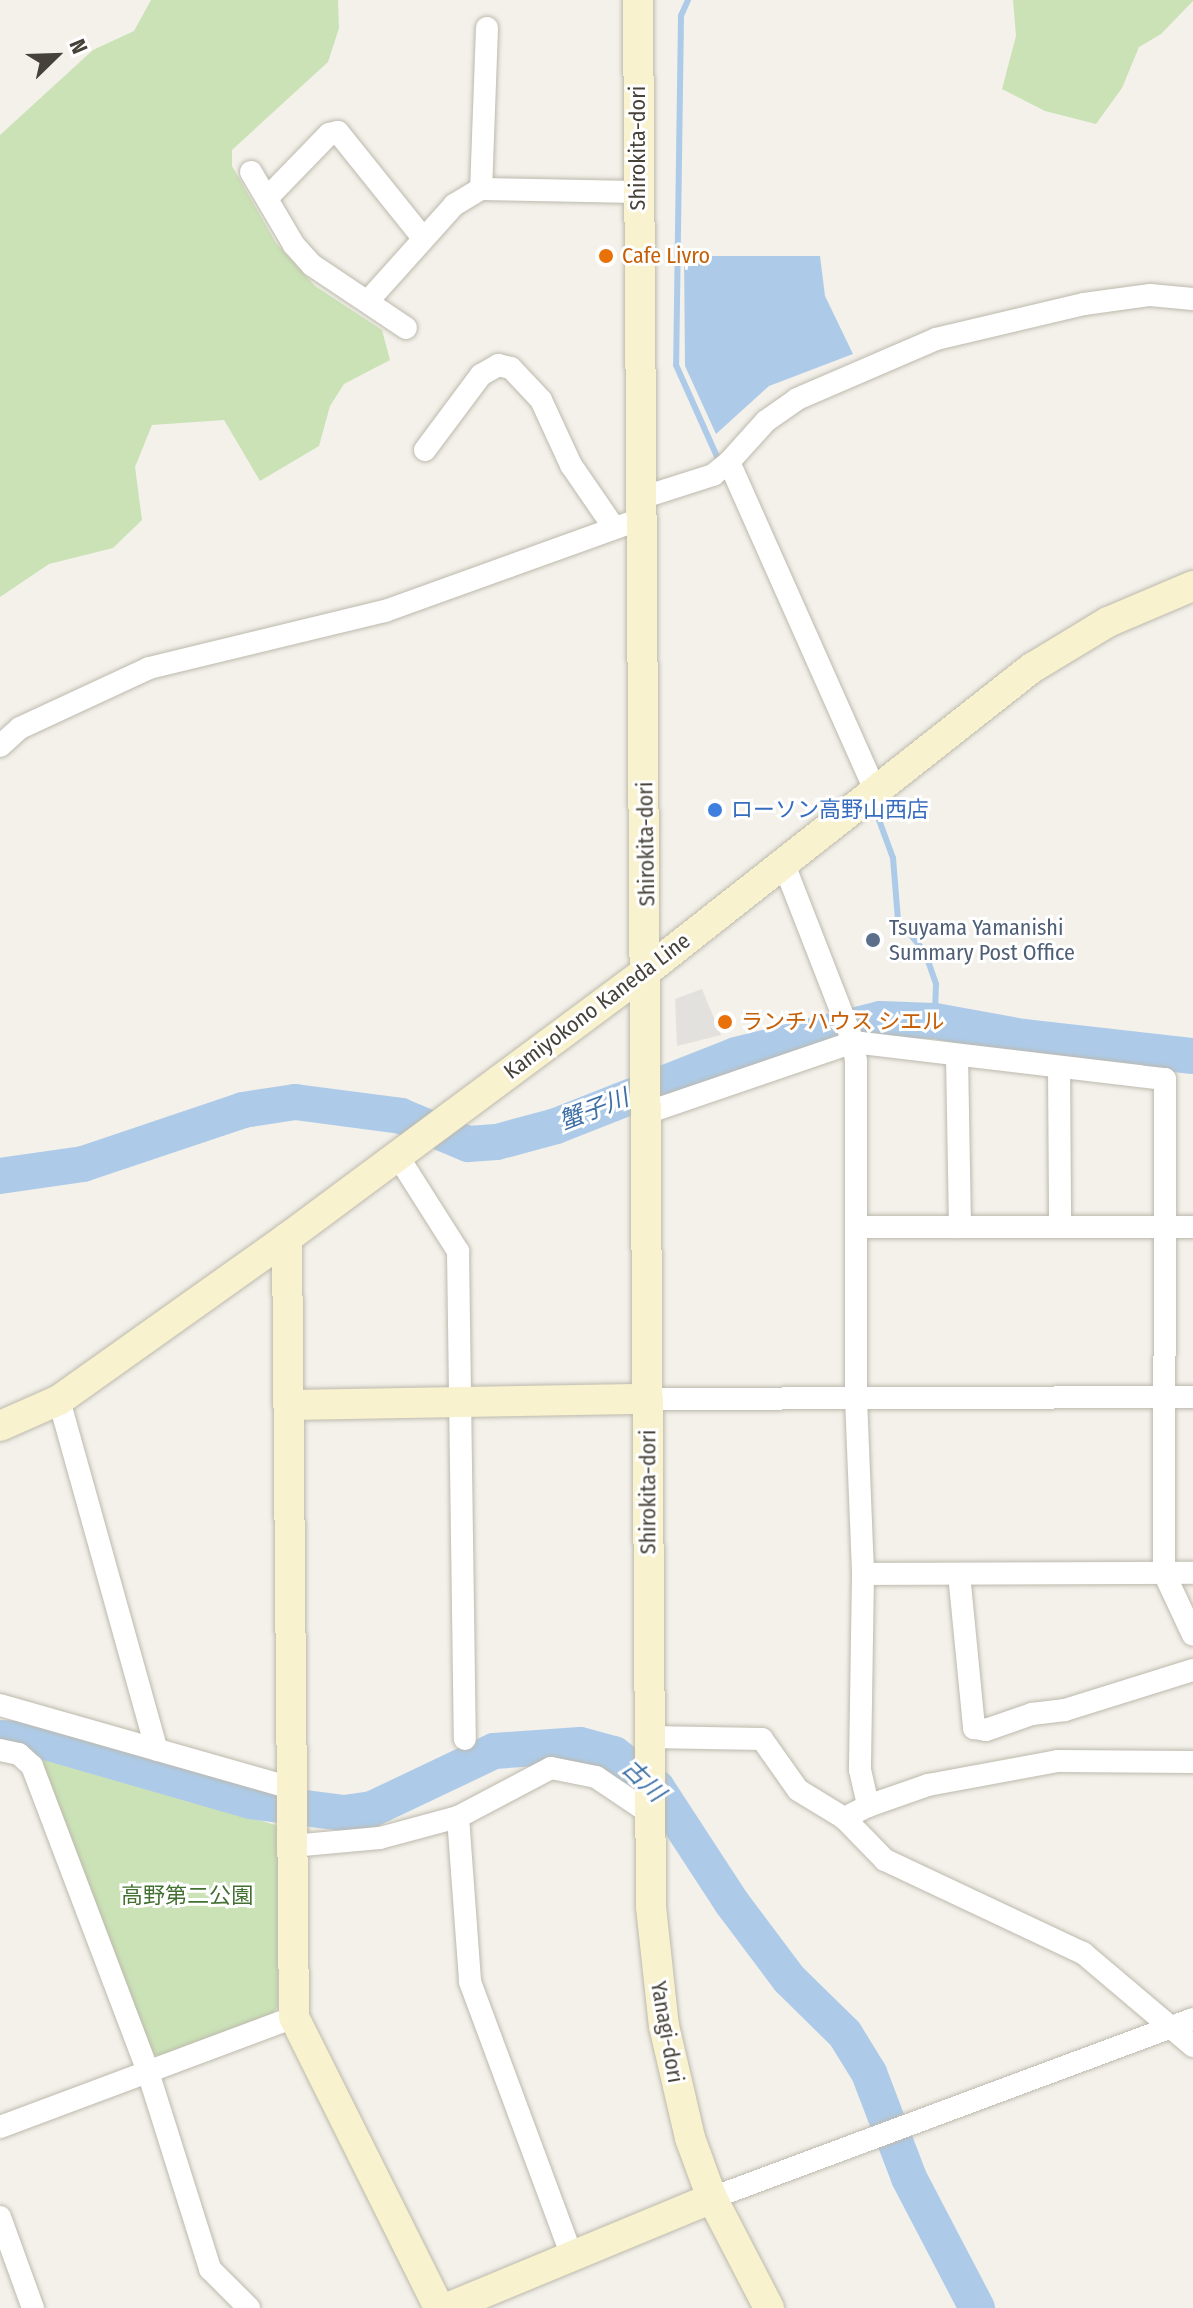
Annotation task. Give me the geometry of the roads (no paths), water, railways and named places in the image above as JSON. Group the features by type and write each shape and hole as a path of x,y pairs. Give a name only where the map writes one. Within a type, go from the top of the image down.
{"street":[{"name":"Shirokita-dori","path":"638,0 632,515 648,970 649,1742"},
{"path":"481,189 487,28"},
{"path":"269,196 329,134 338,132 423,238"},
{"path":"251,172 269,196 294,245 312,265 406,328"},
{"path":"368,301 454,205 481,189 638,192"},
{"path":"0,746 20,728 149,668 385,611 515,568 713,475 789,403 936,339 1084,304 1150,295 1193,299"},
{"path":"425,450 481,375 498,365 511,368 541,400 571,465 632,515"},
{"path":"729,462 875,790"},
{"name":"Kamiyokono Kaneda Line","path":"0,1426 59,1400 287,1238 648,970 1032,668 1108,622 1193,586"},
{"path":"783,862 853,1042 856,1398 863,1574 860,1770 868,1806"},
{"path":"646,1109 853,1042 1165,1079 1164,1573 1193,1635"},
{"path":"957,1055 960,1227"},
{"path":"1059,1067 1060,1227"},
{"path":"407,1148 458,1251 457,1403 465,1571 465,1739"},
{"path":"856,1227 1193,1227"},
{"path":"287,1238 295,1789 292,1846 294,2017 439,2308"},
{"path":"291,1405 648,1399 1193,1397"},
{"path":"59,1400 157,1750"},
{"path":"863,1574 1193,1573"},
{"path":"959,1574 974,1728 986,1730 1032,1714 1065,1710 1193,1670"},
{"path":"0,1705 295,1789"},
{"path":"649,1742 754,1736 798,1790 844,1818 898,1869 1083,1953 1193,2046"},
{"name":"Yanagi-dori","path":"649,1742 651,1907 664,2026 690,2138 712,2198 769,2308"},
{"path":"0,1750 19,1754 32,1766 148,2072 210,2269 249,2308"},
{"path":"844,1818 928,1785 1058,1761 1193,1762"},
{"path":"292,1846 380,1838 458,1817 551,1768 596,1777 651,1812"},
{"path":"458,1817 470,1982 571,2254"},
{"path":"0,2127 294,2017"},
{"path":"447,2308 712,2198 939,2115 1046,2070 1193,2019"},
{"path":"0,2217 33,2308"}],"water":[{"path":"684,256 820,256 825,296 853,354 769,386 716,434 685,366"}],"waterway":[{"path":"688,0 681,16 676,365 719,461"},
{"path":"879,820 893,858 898,920 925,952 936,984 935,1021"},
{"name":"蟹子川","path":"0,1176 83,1164 243,1110 295,1102 401,1116 468,1144 497,1142 556,1126 736,1055 880,1019 935,1021 1023,1037 1193,1056"},
{"name":"古川","path":"0,1738 39,1740 250,1801 344,1813 372,1809 494,1751 580,1745 614,1754 657,1788 732,1903 789,1979 845,2034 869,2073 909,2178 977,2308"}],"place":[{"name":"Cafe Livro","path":"606,256"},
{"name":"ローソン高野山西店","path":"715,810"},
{"name":"Tsuyama Yamanishi Summary Post Office","path":"873,940"},
{"name":"ランチハウス シエル","path":"725,1022"}],"park label":[{"name":"高野第二公園","path":"187,1896"}]}
